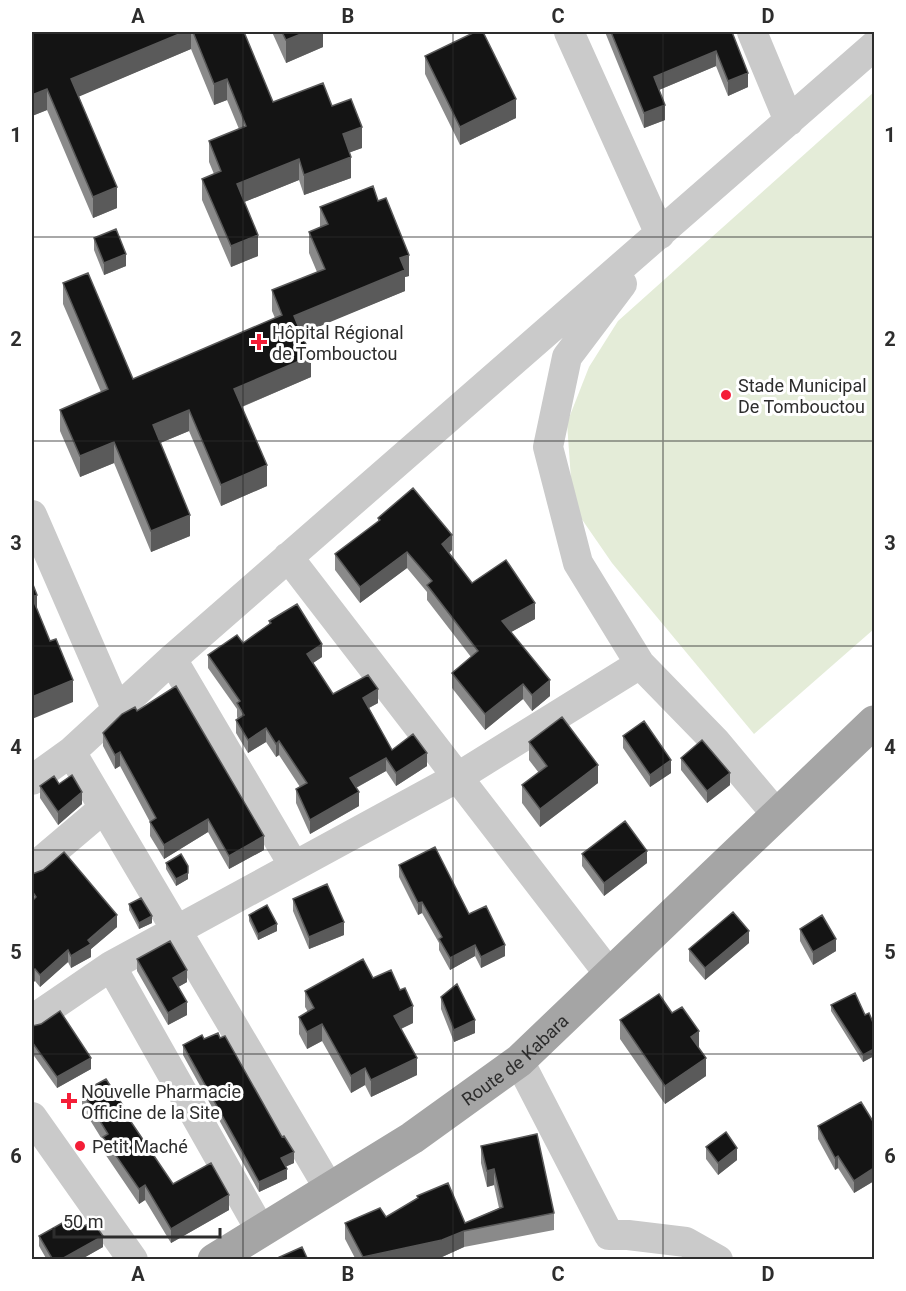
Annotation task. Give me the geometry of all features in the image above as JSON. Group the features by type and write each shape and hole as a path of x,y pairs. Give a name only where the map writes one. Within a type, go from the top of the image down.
{"main road":[{"name":"Route de Kabara","path":"214,1260 412,1138 519,1061 874,722"}],"street":[{"path":"569,32 660,234"},
{"path":"752,32 789,121"},
{"path":"32,780 70,752 116,708 874,46"},
{"path":"660,234 567,357 548,447 578,563 640,664 715,741 777,815"},
{"path":"32,515 116,708"},
{"path":"288,557 610,975"},
{"path":"172,659 294,866"},
{"path":"32,1020 111,966 458,777 640,664"},
{"path":"70,752 330,1190"},
{"path":"32,869 104,808"},
{"path":"111,966 261,1231"},
{"path":"519,1061 612,1247 628,1234 686,1242 718,1260"},
{"path":"32,1117 133,1260"}],"green space":[{"name":"Stade Municipal De Tombouctou","path":"874,92 874,629 754,734 612,563 581,518 571,479 567,423 589,367 618,321"}],"building":[{"path":"32,32 184,32 71,79 117,187 93,197 47,89 32,95"},
{"path":"193,32 244,32 273,102 323,83 332,106 351,99 362,127 343,134 351,157 304,175 299,159 237,184 258,235 231,246 202,179 221,171 209,141 246,126 227,79 214,84"},
{"path":"282,32 306,32 286,40"},
{"path":"475,32 483,32 516,99 460,127 425,56"},
{"path":"611,32 732,32 748,73 728,81 716,51 654,77 665,105 644,113"},
{"path":"373,186 378,201 386,198 409,255 400,258 405,270 294,316 311,356 234,389 267,465 221,485 189,410 153,425 190,515 151,531 114,442 80,456 60,410 108,389 63,283 88,273 133,379 282,315 272,290 325,269 309,232 328,224 320,207"},
{"path":"116,229 126,254 104,263 94,238"},
{"path":"413,488 452,535 442,544 472,583 506,560 535,603 502,621 550,680 532,695 523,684 485,714 452,673 478,651 427,585 432,581 407,552 360,587 335,554 380,520 378,518"},
{"path":"32,582 37,595 32,597"},
{"path":"32,597 50,641 56,639 73,680 32,697"},
{"path":"297,604 322,644 307,654 333,694 368,675 378,689 363,698 392,750 413,734 427,753 396,773 386,758 350,778 359,792 310,820 296,789 307,783 279,741 276,744 266,728 248,740 236,720 244,715 237,703 240,701 208,655 237,635 243,643 271,623 269,621"},
{"path":"176,686 264,836 229,856 208,819 164,845 150,822 156,818 120,752 115,755 103,733 122,714 135,707 137,711"},
{"path":"562,717 598,765 540,809 522,785 547,766 529,742"},
{"path":"644,721 671,760 650,775 623,736"},
{"path":"702,740 730,773 707,791 681,758"},
{"path":"72,775 82,792 58,812 40,786 54,776 59,784"},
{"path":"625,821 647,851 604,883 582,854"},
{"path":"435,847 469,914 486,906 505,945 481,957 475,945 450,958 439,939 442,937 422,902 418,903 399,865"},
{"path":"64,852 117,915 88,940 91,944 71,956 68,950 40,975 35,969 32,971 32,901 36,897 32,891 32,874 43,870"},
{"path":"181,854 188,866 188,873 176,879 166,863"},
{"path":"327,884 344,922 309,937 293,899"},
{"path":"141,898 152,916 139,923 129,904"},
{"path":"267,905 277,924 258,934 249,915"},
{"path":"733,912 749,931 705,968 689,949"},
{"path":"822,915 836,939 813,952 800,929"},
{"path":"170,941 187,970 173,978 187,1002 168,1013 137,959"},
{"path":"363,959 373,978 391,970 400,990 405,988 413,1006 394,1016 417,1058 371,1080 365,1068 351,1076 322,1024 307,1032 299,1017 314,1008 305,991"},
{"path":"457,984 475,1020 454,1030 441,997"},
{"path":"855,993 865,1015 869,1013 874,1025 874,1049 863,1055 831,1005"},
{"path":"659,994 672,1013 682,1007 699,1031 691,1037 706,1058 665,1086 620,1020"},
{"path":"60,1011 91,1058 57,1077 32,1042 32,1026 41,1024"},
{"path":"218,1033 220,1038 225,1036 282,1137 284,1136 294,1152 281,1158 287,1169 259,1182 183,1045 202,1035 204,1039"},
{"path":"106,1079 129,1115 127,1116 173,1184 211,1163 229,1195 171,1229 145,1185 139,1189 103,1137 108,1134 82,1092"},
{"path":"861,1102 874,1123 874,1168 854,1181 838,1156 835,1158 818,1126"},
{"path":"726,1132 737,1148 718,1163 706,1147"},
{"path":"537,1134 554,1213 464,1231 442,1240 363,1257 345,1223 380,1208 386,1217 418,1198 417,1196 448,1183 465,1223 503,1207 494,1169 487,1171 481,1146"},
{"path":"71,1218 77,1229 93,1222 103,1236 60,1260 53,1260 39,1236"},
{"path":"302,1247 308,1260 273,1260"}],"place":[{"name":"Hôpital Régional de Tombouctou","path":"259,342"},
{"name":"Stade Municipal De Tombouctou","path":"726,395"},
{"name":"Nouvelle Pharmacie Officine de la Site","path":"69,1101"},
{"name":"Petit Maché","path":"80,1146"}]}
